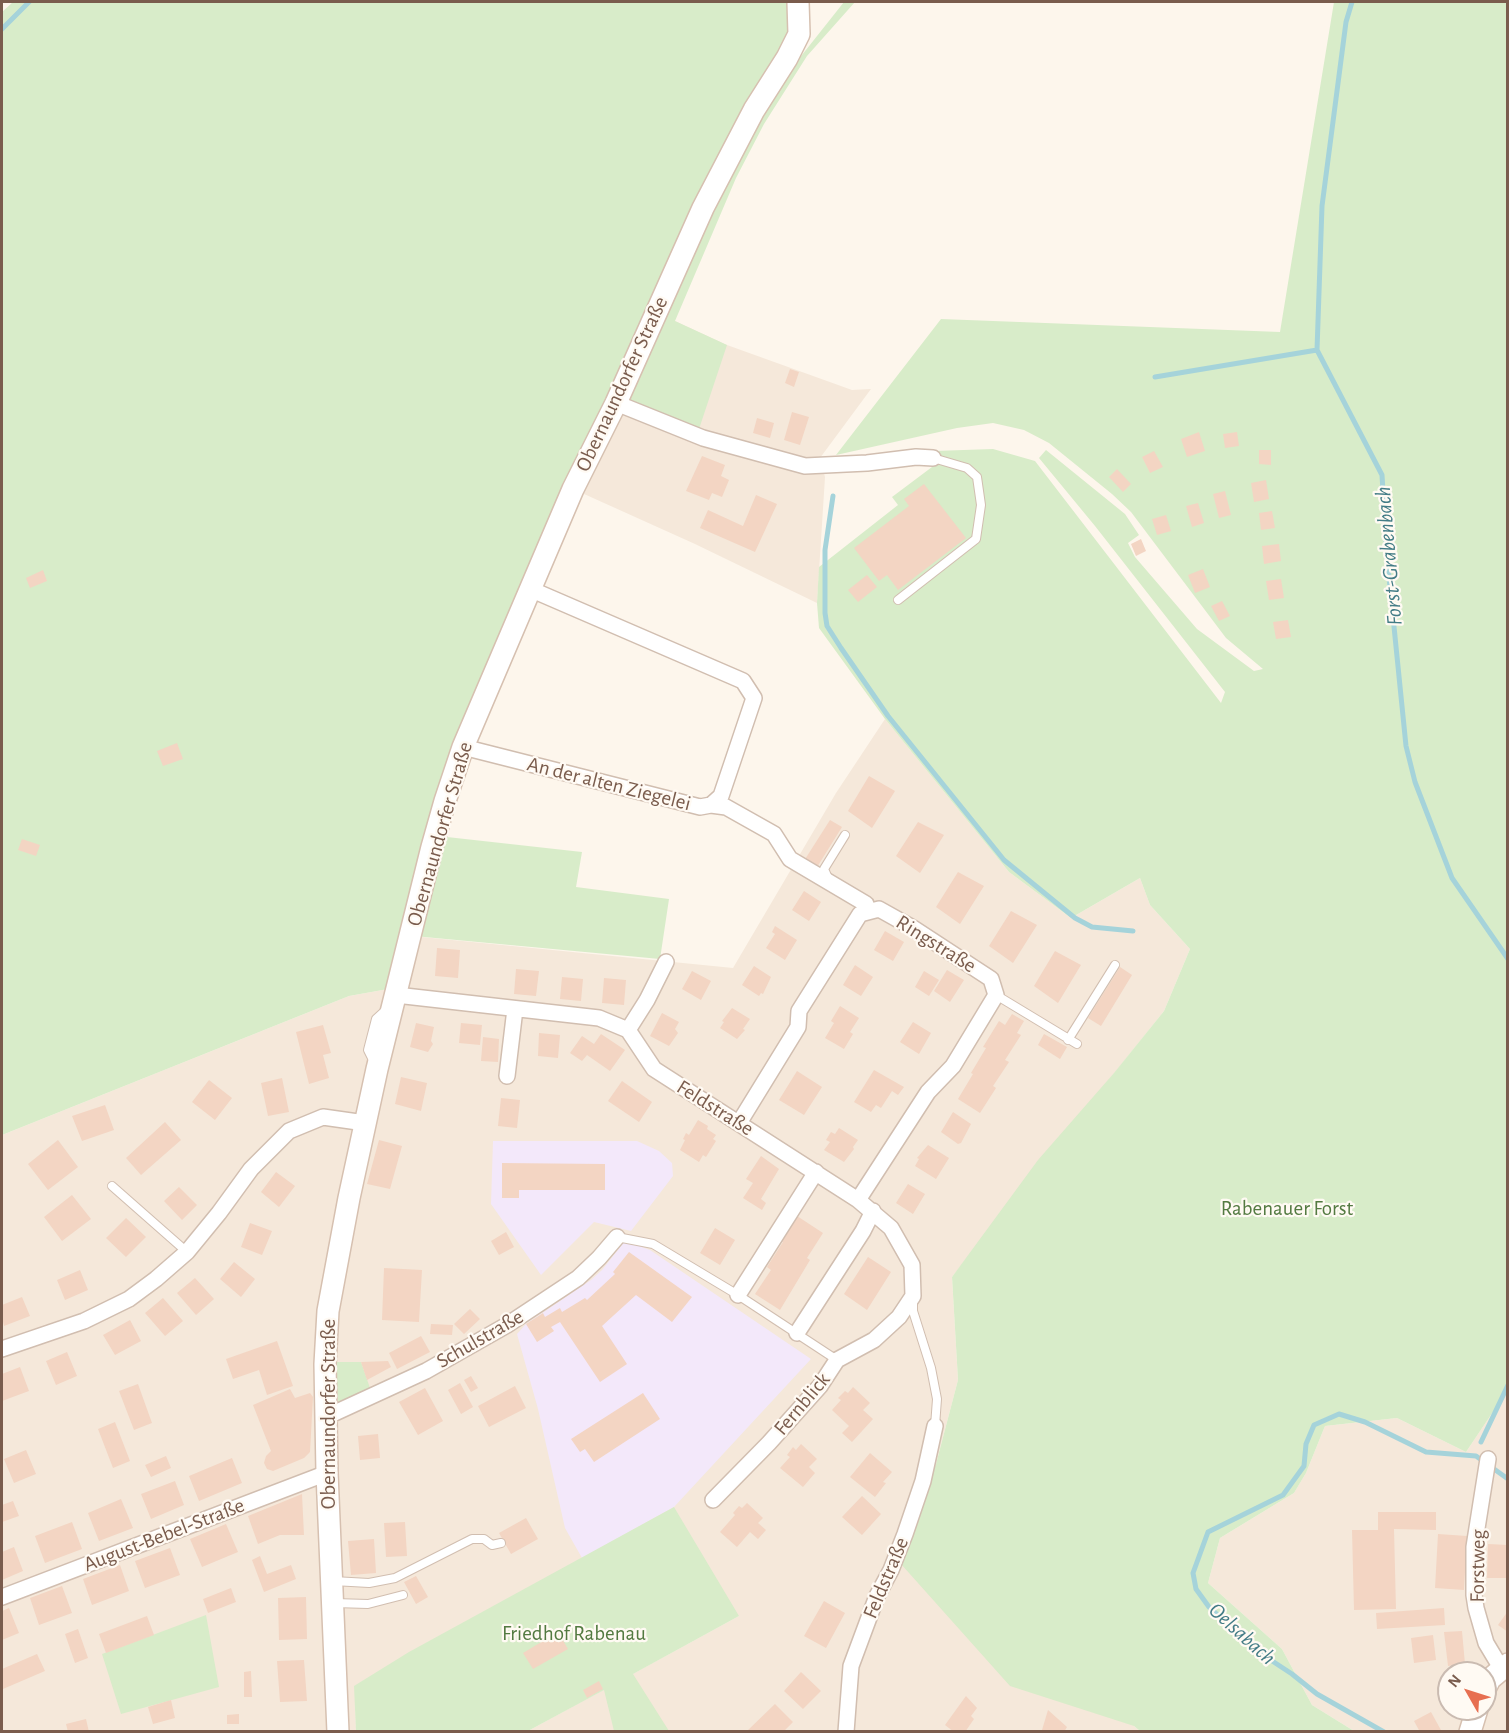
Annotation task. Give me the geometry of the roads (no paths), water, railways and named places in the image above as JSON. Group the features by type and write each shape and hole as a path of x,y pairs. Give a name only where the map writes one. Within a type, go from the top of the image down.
{"street":[{"name":"Obernaundorfer Straße","path":"338,1731 327,1473 325,1364 328,1311 349,1198 377,1069 442,813 463,747 573,489 616,403 703,208 754,110 787,58 799,34 798,2"},
{"path":"616,403 704,438 805,466 867,463 916,457 933,458"},
{"name":"An der alten Ziegelei","path":"463,747 699,807 711,805 721,796 754,698 743,681 530,589"},
{"path":"711,805 726,807 774,834 790,859 867,908"},
{"name":"Ringstraße","path":"739,1123 798,1027 799,1011 860,914 867,908 879,909 913,928 991,979 996,995"},
{"path":"394,999 599,1017 628,1030 647,1000 666,962"},
{"path":"858,1200 928,1092 953,1066 996,995"},
{"path":"507,1076 515,1009"},
{"name":"Feldstraße","path":"628,1030 654,1070 816,1172 873,1211 891,1228 912,1265 913,1296"},
{"path":"2,1349 84,1321 129,1299 156,1279 187,1252 251,1169 289,1131 323,1117 365,1123"},
{"path":"738,1295 816,1172"},
{"path":"797,1333 863,1231 873,1211"},
{"name":"Schulstraße","path":"326,1417 426,1371 507,1325 578,1278 617,1237"},
{"name":"Fernblick","path":"713,1500 762,1451 820,1386 837,1360 874,1340 899,1317 913,1296"},
{"name":"Feldstraße","path":"846,1731 851,1666 877,1596 891,1570 905,1534 923,1481 935,1426"},
{"name":"Forstweg","path":"1487,1466 1473,1547 1474,1595 1486,1643 1504,1666"},
{"name":"August-Bebel-Straße","path":"2,1597 327,1473"}],"lane":[{"path":"898,600 976,539 981,505 977,477 967,468 933,458"},
{"path":"845,835 824,869 826,876 864,899 867,908"},
{"path":"1068,1040 1115,965"},
{"path":"996,995 1077,1044"},
{"path":"112,1186 187,1252"},
{"path":"617,1237 653,1244 738,1295 837,1360"},
{"path":"913,1296 913,1311 931,1368 937,1399 935,1426"},
{"path":"331,1581 369,1583 395,1578 472,1539 484,1539 492,1545 501,1543"},
{"path":"332,1603 368,1604 404,1595"}],"waterway":[{"path":"2,29 29,2"},
{"name":"Forst-Grabenbach","path":"1352,2 1346,22 1322,206 1317,350 1382,475 1387,557 1406,746 1415,782 1452,878 1508,959"},
{"path":"1155,377 1317,350"},
{"path":"833,496 825,550 825,613 827,626 841,648 888,716 1004,860 1075,918 1092,927 1133,931"},
{"name":"Forst-Grabenbach","path":"1481,1442 1508,1385"},
{"name":"Oelsabach","path":"1384,1732 1317,1694 1257,1651 1209,1607 1196,1589 1193,1573 1208,1532 1283,1495 1304,1466 1306,1444 1314,1425 1339,1414 1365,1422 1426,1452 1476,1456 1508,1479"}],"park label":[{"name":"Rabenauer Forst","path":"1287,1209"},
{"name":"Friedhof Rabenau","path":"574,1634"}]}
